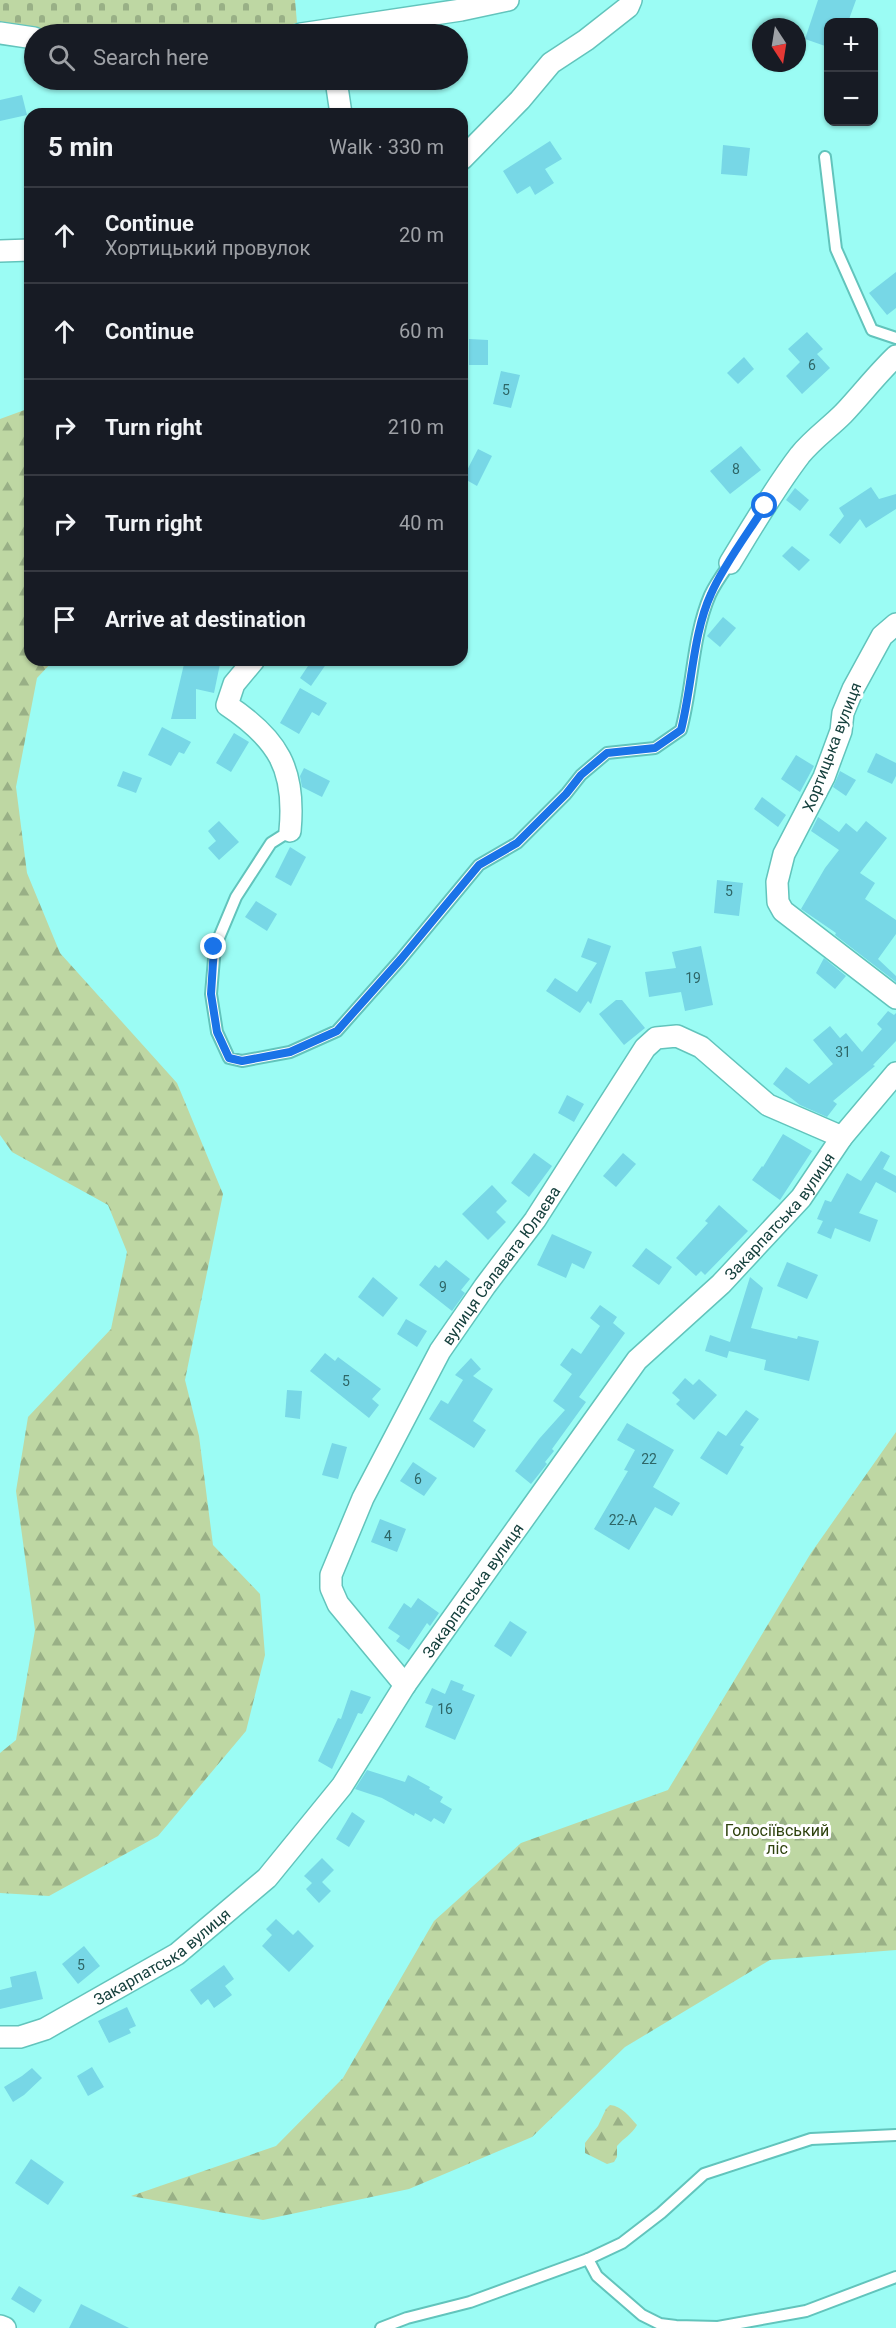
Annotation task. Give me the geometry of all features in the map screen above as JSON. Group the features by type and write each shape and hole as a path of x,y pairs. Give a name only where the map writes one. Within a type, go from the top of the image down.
{"street":[{"path":"378,24 508,0"},
{"path":"468,153 520,100 551,63 586,40 628,7 631,0"},
{"path":"0,33 24,37"},
{"path":"337,90 340,108"},
{"path":"0,251 24,250"},
{"path":"730,563 800,455 842,415 896,356"},
{"name":"Хортицька вулиця","path":"896,624 882,636 853,689 843,713 841,731 824,777 784,854 777,882 778,902 783,911 896,998"},
{"path":"249,666 234,684 227,705 252,722 278,752 288,774 292,808 290,831"},
{"name":"вулиця Салавата Юлаєва","path":"405,1685 339,1604 331,1588 331,1575 363,1498 440,1351 484,1286 535,1220 645,1048 656,1038 677,1036 701,1047 768,1105 842,1137"},
{"name":"Закарпатська вулиця","path":"0,2037 20,2037 45,2029 177,1954 267,1878 342,1786 405,1685 637,1360 721,1284 801,1198 842,1137 896,1072"},
{"path":"0,2326 5,2328"}],"lane":[{"path":"825,157 836,249 872,330 896,338"},
{"path":"290,831 271,843 236,897 214,947 211,994 217,1032 229,1058 242,1061 290,1052 337,1031 401,959 479,865 517,843 566,794 581,775 607,753 655,748 681,730 689,700 698,634 711,594 730,563"},
{"path":"381,2328 407,2318 470,2302 588,2259 622,2243 704,2174 811,2139 896,2135"},
{"path":"588,2259 597,2276 642,2315 660,2324 676,2326 718,2327 806,2311 896,2277"}],"green space":[{"path":"0,0 295,0 297,23 24,24 24,27 0,24"},
{"path":"24,410 24,666 48,666 37,678 16,787 27,873 60,953 177,1083 223,1194 185,1380 199,1436 213,1545 260,1594 265,1655 246,1731 158,1836 49,1896 0,1893 0,1753 16,1740 35,1630 16,1491 28,1417 111,1329 127,1252 108,1205 12,1152 0,1135 0,419"},
{"name":"Голосіївський ліс","path":"896,1432 896,1950 770,1960 625,2047 532,2137 409,2189 263,2220 131,2196 276,2146 343,2078 434,1921 521,1843 668,1790 811,1553"},
{"path":"610,2105 629,2115 637,2125 617,2146 617,2157 614,2162 607,2164 585,2153 585,2143"}],"building":[{"path":"818,0 856,0 849,18 824,18 824,46 806,39"},
{"path":"22,95 25,108 24,116 0,121 0,100"},
{"path":"550,141 562,159 545,169 554,183 535,195 530,186 517,194 503,171"},
{"path":"723,145 750,148 747,176 721,174"},
{"path":"896,272 896,308 887,315 869,293"},
{"path":"807,332 823,349 817,354 830,368 802,394 786,376 800,362 788,349"},
{"path":"469,339 488,340 488,365 469,365"},
{"path":"744,357 754,369 738,384 727,373"},
{"path":"501,371 520,375 511,408 493,404"},
{"path":"741,446 761,470 730,494 710,471"},
{"path":"478,449 492,456 477,486 468,481 468,468"},
{"path":"871,487 879,499 896,494 896,509 866,528 860,519 840,544 829,535 844,516 839,508"},
{"path":"795,488 809,500 800,511 786,500"},
{"path":"792,546 810,560 799,571 782,556"},
{"path":"723,617 736,628 720,647 707,636"},
{"path":"184,666 220,666 214,693 196,689 196,719 171,719"},
{"path":"308,666 325,666 311,686 300,678"},
{"path":"300,688 327,703 319,716 312,712 299,734 280,723"},
{"path":"162,727 191,742 184,754 179,752 171,766 148,755"},
{"path":"234,733 249,742 231,772 216,763"},
{"path":"876,753 896,763 896,776 892,784 867,772"},
{"path":"796,755 814,766 800,792 781,779"},
{"path":"304,768 330,781 322,797 302,787 300,776"},
{"path":"123,771 142,778 136,793 117,786"},
{"path":"840,771 856,780 846,796 833,787"},
{"path":"762,797 786,815 778,827 754,809"},
{"path":"818,817 839,832 846,823 857,832 866,821 887,838 860,873 875,883 865,899 896,920 896,934 878,959 896,976 896,982 835,935 836,933 801,909 825,868 839,850 811,831"},
{"path":"219,821 239,842 219,860 208,848 216,841 208,831"},
{"path":"290,847 306,857 291,886 275,877"},
{"path":"717,880 743,883 739,916 714,913"},
{"path":"256,901 277,914 267,931 245,917"},
{"path":"588,938 611,946 591,1004 588,1001 580,1013 546,991 555,978 577,992 597,963 581,957"},
{"path":"701,946 713,1005 685,1011 681,992 649,997 645,972 676,968 672,952"},
{"path":"824,958 846,976 835,989 816,973"},
{"path":"616,1000 622,1000 645,1028 624,1045 599,1014"},
{"path":"888,1011 894,1015 896,1013 896,1041 873,1065 875,1066 833,1101 837,1104 827,1117 800,1105 773,1084 786,1067 809,1084 833,1064 813,1040 830,1026 840,1038 846,1033 862,1052 882,1029 877,1024"},
{"path":"567,1095 584,1104 574,1122 558,1113"},
{"path":"783,1134 812,1151 780,1200 752,1180 763,1167"},
{"path":"881,1151 890,1156 883,1169 896,1176 896,1193 876,1182 859,1213 878,1220 870,1242 835,1228 831,1239 817,1233 823,1221 817,1219 825,1200 831,1202 847,1173 861,1181"},
{"path":"534,1153 552,1166 529,1197 511,1183"},
{"path":"623,1153 636,1164 616,1187 603,1176"},
{"path":"492,1185 507,1201 496,1212 506,1222 488,1240 462,1214"},
{"path":"719,1205 748,1231 705,1275 701,1271 696,1276 676,1258 708,1223 705,1221"},
{"path":"552,1234 592,1252 584,1269 572,1263 566,1278 537,1265"},
{"path":"646,1248 672,1267 659,1285 632,1266"},
{"path":"446,1260 470,1279 461,1290 465,1293 452,1311 419,1285 435,1265 439,1268"},
{"path":"787,1262 818,1275 807,1299 777,1286"},
{"path":"373,1277 398,1298 383,1317 358,1297"},
{"path":"750,1277 763,1288 751,1328 797,1339 798,1336 819,1341 809,1381 764,1370 766,1360 729,1351 727,1358 705,1351 710,1335 730,1342"},
{"path":"600,1305 617,1317 613,1323 625,1333 579,1397 586,1402 552,1449 554,1451 545,1462 547,1464 531,1484 515,1471 565,1410 553,1401 572,1374 560,1365 572,1348 581,1354 600,1326 590,1318"},
{"path":"406,1319 427,1331 417,1347 397,1334"},
{"path":"325,1353 335,1361 338,1357 381,1389 372,1399 379,1405 369,1418 310,1371"},
{"path":"471,1358 481,1369 473,1376 493,1389 473,1421 486,1430 474,1448 429,1419 441,1400 448,1404 463,1380 455,1375"},
{"path":"685,1378 693,1385 699,1379 717,1395 694,1420 676,1404 680,1400 672,1393"},
{"path":"287,1390 302,1391 300,1419 285,1417"},
{"path":"746,1410 759,1419 740,1445 744,1447 727,1475 700,1458 718,1431 726,1436"},
{"path":"627,1423 674,1450 653,1487 680,1503 672,1516 655,1507 629,1550 594,1529 628,1471 624,1470 635,1450 617,1440"},
{"path":"332,1443 347,1447 338,1479 322,1475"},
{"path":"413,1462 437,1478 424,1496 400,1481"},
{"path":"380,1519 406,1529 397,1552 371,1542"},
{"path":"418,1598 439,1613 430,1626 427,1623 409,1650 396,1641 400,1636 388,1628 404,1603 411,1608"},
{"path":"510,1621 527,1632 511,1657 494,1646"},
{"path":"451,1680 464,1685 462,1690 475,1695 455,1740 425,1727 433,1706 425,1703 432,1688 445,1694"},
{"path":"351,1690 371,1697 362,1714 358,1713 332,1769 318,1761 338,1718 341,1719"},
{"path":"367,1770 405,1782 408,1775 430,1787 429,1789 443,1797 440,1802 452,1809 444,1824 434,1818 431,1822 415,1813 414,1816 382,1798 355,1789"},
{"path":"352,1812 365,1821 349,1847 336,1839"},
{"path":"322,1858 334,1870 322,1882 331,1891 319,1903 306,1889 312,1883 304,1876"},
{"path":"276,1919 293,1935 298,1930 314,1946 289,1972 262,1946 272,1935 266,1929"},
{"path":"84,1946 100,1966 78,1984 62,1964"},
{"path":"224,1965 234,1979 225,1986 232,1995 214,2008 208,1999 201,2005 190,1990"},
{"path":"36,1971 43,1999 0,2009 0,1990 12,1987 10,1977"},
{"path":"127,2007 136,2026 129,2029 131,2033 109,2043 98,2021"},
{"path":"92,2067 104,2087 88,2096 77,2076"},
{"path":"32,2068 42,2078 13,2102 4,2087"},
{"path":"31,2159 64,2182 48,2205 15,2183"},
{"path":"19,2286 42,2300 34,2313 11,2299"},
{"path":"81,2304 129,2328 69,2328"}],"route":[{"path":"214,947 211,994 217,1032 229,1058 242,1061 290,1052 337,1031 401,959 479,865 517,843 566,794 581,775 607,753 655,748 681,730 689,700 698,634 711,594 765,506"}]}
